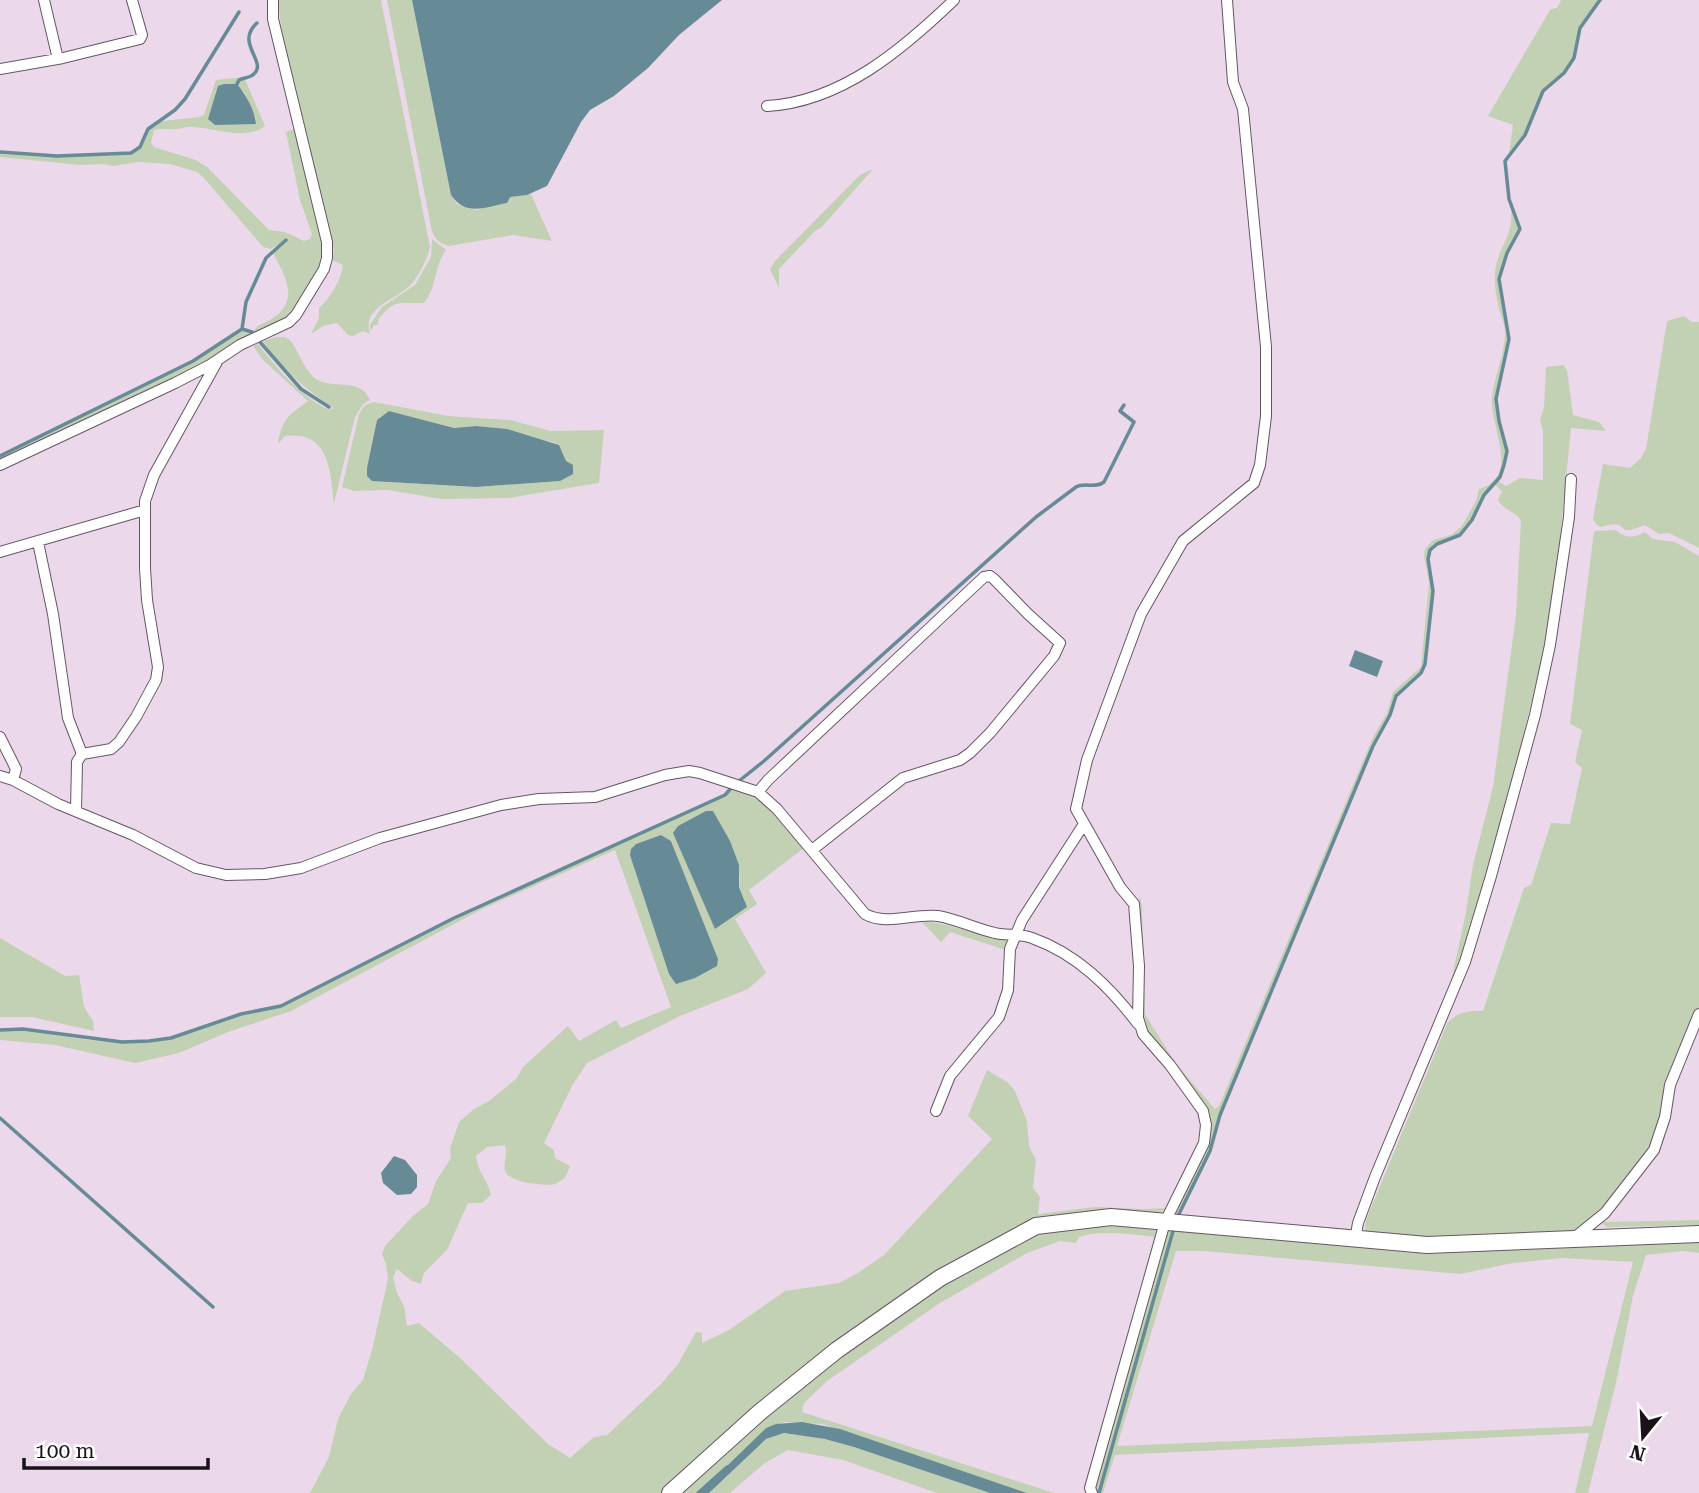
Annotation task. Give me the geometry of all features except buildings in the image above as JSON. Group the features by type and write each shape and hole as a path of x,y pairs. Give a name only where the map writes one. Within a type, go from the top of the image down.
{"street":[{"path":"44,0 58,58"},
{"path":"0,69 140,39 142,35 132,0"},
{"path":"0,465 175,383 240,345 289,322 324,269 327,243 273,19 273,0"},
{"path":"767,106 799,102 850,81 892,54 954,0"},
{"path":"1092,1493 1090,1488 1165,1222 1203,1143 1206,1125 1203,1111 1170,1065 1143,1034 1138,1018 1139,965 1134,904 1120,887 1076,809 1087,760 1141,614 1183,541 1254,483 1260,466 1266,416 1266,347 1243,109 1233,82 1227,0"},
{"path":"82,754 111,749 119,742 156,680 158,667 147,600 145,568 145,502 154,475 220,358"},
{"path":"1355,1240 1358,1223 1375,1177 1465,962 1491,876 1535,715 1550,645 1569,517 1571,480"},
{"path":"0,552 145,510"},
{"path":"38,542 55,628 68,718 82,754 76,770 76,811"},
{"path":"758,792 984,577 990,576 994,579 1028,614 1057,637 1060,643 1054,656 990,733 970,752 960,760 903,778 812,850"},
{"path":"0,737 16,769 13,780"},
{"path":"0,776 133,835 196,868 226,876 265,874 301,868 380,838 501,805 539,799 595,797 677,773 700,773 758,792 777,809 865,914 886,920 939,916 998,934 1030,937 1072,957 1109,991 1141,1028"},
{"path":"936,1111 950,1076 999,1017 1007,990 1010,949 1022,920 1084,824"},
{"path":"1570,1240 1605,1213 1654,1150 1665,1117 1670,1085 1699,1014"},
{"path":"670,1493 760,1412 837,1350 940,1278 1036,1226 1094,1217 1427,1245 1699,1234"}],"green space":[{"path":"278,0 381,0 430,247 413,282 371,316 370,334 363,331 353,336 348,335 337,323 323,326 311,334 319,318 319,308 334,289 343,265 332,260 334,250 282,34"},
{"path":"387,0 412,0 451,195 457,204 477,210 510,197 531,194 552,241 513,235 449,246 435,237"},
{"path":"1561,0 1599,0 1579,27 1573,58 1564,72 1543,90 1524,134 1509,153 1513,125 1488,116 1550,10 1558,7"},
{"path":"244,77 265,126 248,133 191,127 157,129 154,130 151,143 154,147 196,160 207,167 269,230 285,232 304,241 310,239 312,234 300,200 286,132 298,128 324,246 324,260 290,318 207,364 0,462 0,457 195,361 242,331 253,332 280,313 285,305 288,297 286,280 273,253 290,237 271,249 263,247 197,172 170,164 139,162 113,166 80,165 0,157 0,154 57,157 132,154 141,148 155,124 204,115 216,80","holes":["216,91 243,91 256,123 215,124 210,112"]},
{"path":"873,169 821,228 779,269 779,288 770,269 775,261 860,175"},
{"path":"1511,209 1519,229 1506,252 1499,279 1508,339 1495,399 1506,451 1504,465 1499,476 1460,534 1436,544 1429,550 1427,559 1433,591 1424,663 1420,673 1395,696 1389,714 1372,745 1219,1115 1210,1151 1177,1216 1350,1229 1346,1233 1172,1218 1208,1121 1143,1024 1137,907 1140,896 1145,1014 1176,1064 1215,1109 1219,1106 1373,737 1387,713 1393,692 1421,667 1429,583 1425,549 1433,540 1451,535 1462,526 1476,501 1479,489 1492,483 1499,473 1500,450 1492,398 1505,332 1497,300 1495,276 1510,227"},
{"path":"432,239 446,250 428,297 424,303 393,305 371,331 370,325 382,307 415,285 431,257"},
{"path":"1684,316 1692,322 1699,322 1699,548 1669,533 1659,534 1645,525 1625,530 1617,525 1601,527 1593,519 1603,464 1630,468 1646,449 1667,321"},
{"path":"276,337 290,340 315,378 361,389 370,400 363,404 355,417 334,503 328,466 315,442 302,436 285,436 278,444 287,418 308,401 263,360 253,346 258,344 309,398 330,410 333,407 295,378 263,341"},
{"path":"1563,365 1567,370 1573,415 1599,422 1606,431 1571,428 1560,539 1544,650 1508,799 1461,962 1450,987 1473,865 1493,787 1516,615 1521,521 1500,503 1498,499 1502,492 1495,484 1498,481 1506,486 1520,478 1543,480 1543,431 1540,420 1544,407 1546,367"},
{"path":"374,402 448,416 510,420 551,431 604,430 599,483 509,498 441,499 388,490 354,491 342,487 359,414 365,405","holes":["389,411 454,428 476,426 507,429 559,445 566,461 560,481 476,487 388,482 375,433 377,420"]},
{"path":"1616,530 1630,537 1645,532 1653,539 1675,542 1699,556 1699,1008 1653,1143 1598,1214 1572,1235 1426,1241 1365,1232 1366,1220 1447,1024 1463,1013 1483,1011 1524,888 1531,885 1551,823 1570,824 1582,768 1575,762 1582,730 1570,724 1594,531"},
{"path":"733,788 754,797 782,820 804,848 749,890 757,904 735,919 766,973 748,989 680,1016 587,1063 572,1086 544,1143 554,1150 555,1158 570,1166 565,1178 555,1184 543,1185 509,1176 505,1170 505,1145 487,1147 476,1156 491,1195 482,1203 468,1203 447,1250 424,1273 421,1284 412,1281 397,1269 393,1277 404,1306 407,1326 419,1323 460,1358 548,1444 570,1458 594,1437 607,1435 661,1384 678,1364 696,1332 702,1333 702,1343 729,1330 785,1291 839,1283 884,1255 992,1139 968,1116 987,1070 1007,1082 1015,1091 1027,1121 1029,1146 1036,1160 1033,1188 1040,1197 1038,1214 1095,1207 1167,1208 1148,1216 1024,1225 1007,1232 865,1320 826,1350 664,1493 310,1493 329,1457 338,1419 351,1394 363,1380 388,1279 382,1254 385,1246 428,1204 436,1181 451,1158 450,1149 459,1122 516,1079 523,1067 568,1026 579,1041 616,1020 621,1028 671,1007 615,850 482,909 291,1011 228,1032 179,1053 135,1063 55,1045 0,1040 0,1031 23,1030 89,1040 149,1043 172,1039 241,1015 281,1007 454,919 725,796","holes":["678,826 740,876 739,886 745,901","661,835 671,841 718,959 636,844"]},
{"path":"921,921 1009,939 1006,950 950,932 941,942"},
{"path":"0,938 65,976 79,975 84,1007 93,1021 94,1031 32,1017 0,1017"},
{"path":"1699,1220 1699,1225 1606,1227 1602,1222"},
{"path":"1111,1225 1156,1230 1154,1237 1116,1233 1088,1235 1079,1237 1076,1243 1060,1241 1027,1253 940,1303 827,1381 804,1403 802,1412 1054,1493 1027,1493 822,1424 785,1422 766,1428 699,1493 682,1493 765,1419 842,1356 944,1285 1039,1234"},
{"path":"1166,1231 1172,1231 1096,1493 1096,1486"},
{"path":"1174,1231 1404,1251 1699,1242 1699,1253 1682,1251 1646,1255 1633,1296 1616,1383 1588,1493 1575,1493 1589,1433 1115,1455 1103,1493 1100,1493","holes":["1176,1251 1204,1251 1460,1274 1513,1263 1563,1258 1633,1262 1592,1426 1117,1446"]},
{"path":"784,1433 825,1439 854,1447 990,1493 937,1493 843,1460 788,1450 765,1463 730,1493 709,1493 766,1439"}],"water":[{"path":"412,0 722,0 679,35 648,68 614,96 590,110 547,186 527,195 510,197 507,203 476,209 463,206 451,195"},
{"path":"237,84 252,108 256,124 215,125 208,119 218,86"},
{"path":"389,411 454,428 476,426 507,429 559,445 566,461 573,465 573,474 560,481 476,487 372,481 367,476 367,468 377,420"},
{"path":"1355,650 1383,661 1377,677 1349,666"},
{"path":"706,811 713,811 730,841 739,865 739,887 747,907 715,929 673,833 678,826"},
{"path":"661,835 671,841 718,959 717,966 695,978 676,984 669,974 630,855 636,844"},
{"path":"394,1156 405,1160 417,1175 417,1187 411,1194 397,1195 383,1183 381,1173"},
{"path":"802,1422 840,1429 1027,1493 990,1493 854,1447 825,1439 784,1433 766,1439 709,1493 699,1493 766,1428 776,1424"}],"waterway":[{"path":"1178,1216 1210,1151 1220,1115 1373,746 1390,715 1396,696 1421,673 1425,664 1433,591 1428,559 1430,550 1437,544 1460,535 1472,520 1484,495 1500,477 1507,451 1496,399 1509,339 1499,279 1507,253 1520,229 1509,199 1505,161 1525,135 1543,91 1564,73 1574,58 1580,28 1600,0"},
{"path":"0,152 57,156 131,153 140,147 148,129 175,110 185,99 239,12"},
{"path":"237,84 239,80 256,71 256,59 249,38 257,23"},
{"path":"242,329 246,302 266,258 286,240"},
{"path":"0,456 193,361 242,329 252,332"},
{"path":"260,342 301,389 329,407"},
{"path":"739,781 1036,517 1076,487 1104,482 1134,422 1120,411 1124,405"},
{"path":"0,1030 23,1029 122,1042 149,1041 171,1038 241,1014 281,1006 454,918 725,795 732,787"},
{"path":"0,1118 213,1307"},
{"path":"1099,1493 1173,1231"},
{"path":"698,1493 727,1467"}]}
